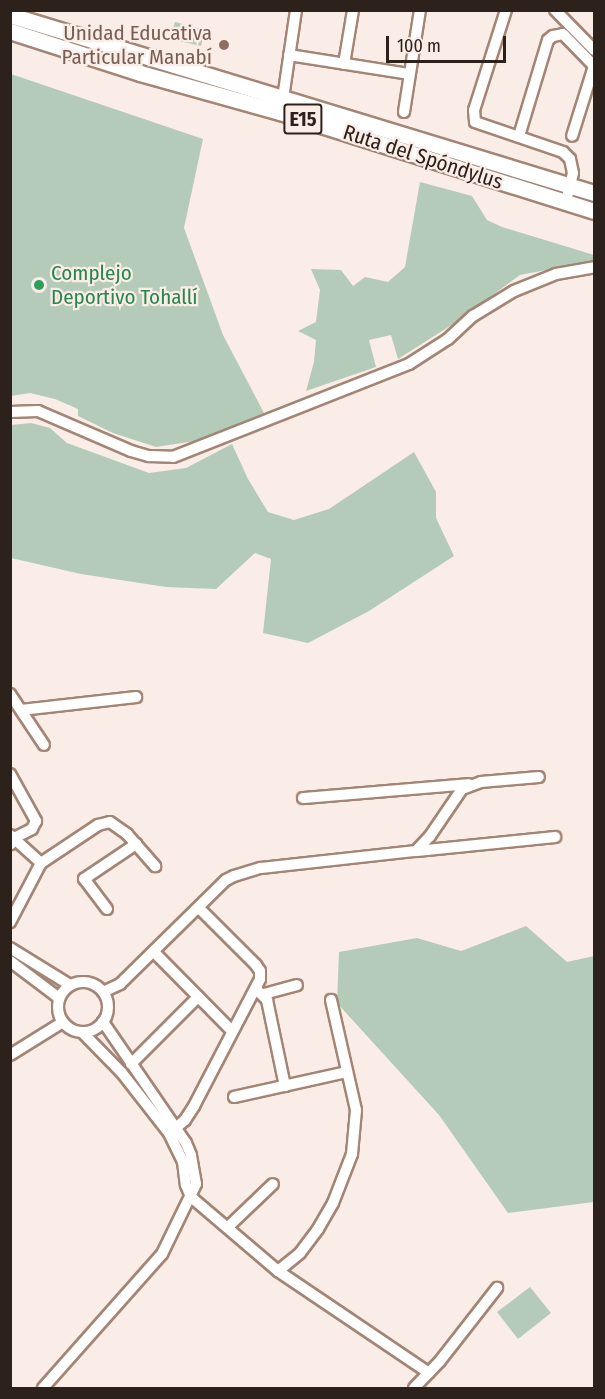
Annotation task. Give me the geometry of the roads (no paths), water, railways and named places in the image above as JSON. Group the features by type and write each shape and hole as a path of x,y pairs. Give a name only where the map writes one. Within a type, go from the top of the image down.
{"highway":[{"name":"Ruta del Spóndylus","path":"12,20 140,74 282,104 594,193"},
{"name":"Ruta del Spóndylus","path":"282,104 594,211"}],"street":[{"path":"282,104 296,10"},
{"path":"344,64 353,10"},
{"path":"404,112 420,10"},
{"path":"506,10 473,116 475,122 563,152 570,159 573,173 566,202"},
{"path":"555,10 594,50"},
{"path":"519,136 548,40 553,36 563,34 594,66 572,135"},
{"path":"289,55 409,74"},
{"path":"10,412 39,411 131,451 149,456 173,457 409,364 448,339 473,316 514,291 556,274 594,267"},
{"path":"10,694 44,745"},
{"path":"21,710 136,697"},
{"path":"10,774 36,821 32,829 12,839 41,863"},
{"path":"303,798 539,777"},
{"path":"417,851 430,836 457,792 474,783"},
{"path":"10,922 41,863 98,825 110,822 122,829 155,866"},
{"path":"103,992 120,984 226,880 252,870 555,837"},
{"path":"107,909 84,879 136,844"},
{"path":"200,908 260,971 260,991 285,1086"},
{"path":"10,948 70,986"},
{"path":"154,952 231,1030"},
{"path":"10,961 59,998"},
{"path":"44,1389 162,1254 196,1184 191,1155 173,1131 82,1032 68,1027 63,1022 57,1006 59,998 70,986 84,982 103,992 108,1007 103,1022 96,1028 82,1032"},
{"path":"173,1131 194,1106 231,1030 260,991 297,985"},
{"path":"131,1064 198,997"},
{"path":"278,1271 300,1253 318,1229 333,1203 352,1154 356,1110 331,1000"},
{"path":"10,1055 63,1022"},
{"path":"103,1022 173,1131"},
{"path":"234,1097 347,1072"},
{"path":"228,1227 273,1184"},
{"path":"191,1197 278,1271 429,1373"},
{"path":"414,1389 497,1288"}],"place":[{"name":"Unidad Educativa Particular Manabí","path":"224,45"},
{"name":"Complejo Deportivo Tohallí","path":"39,285"}]}
